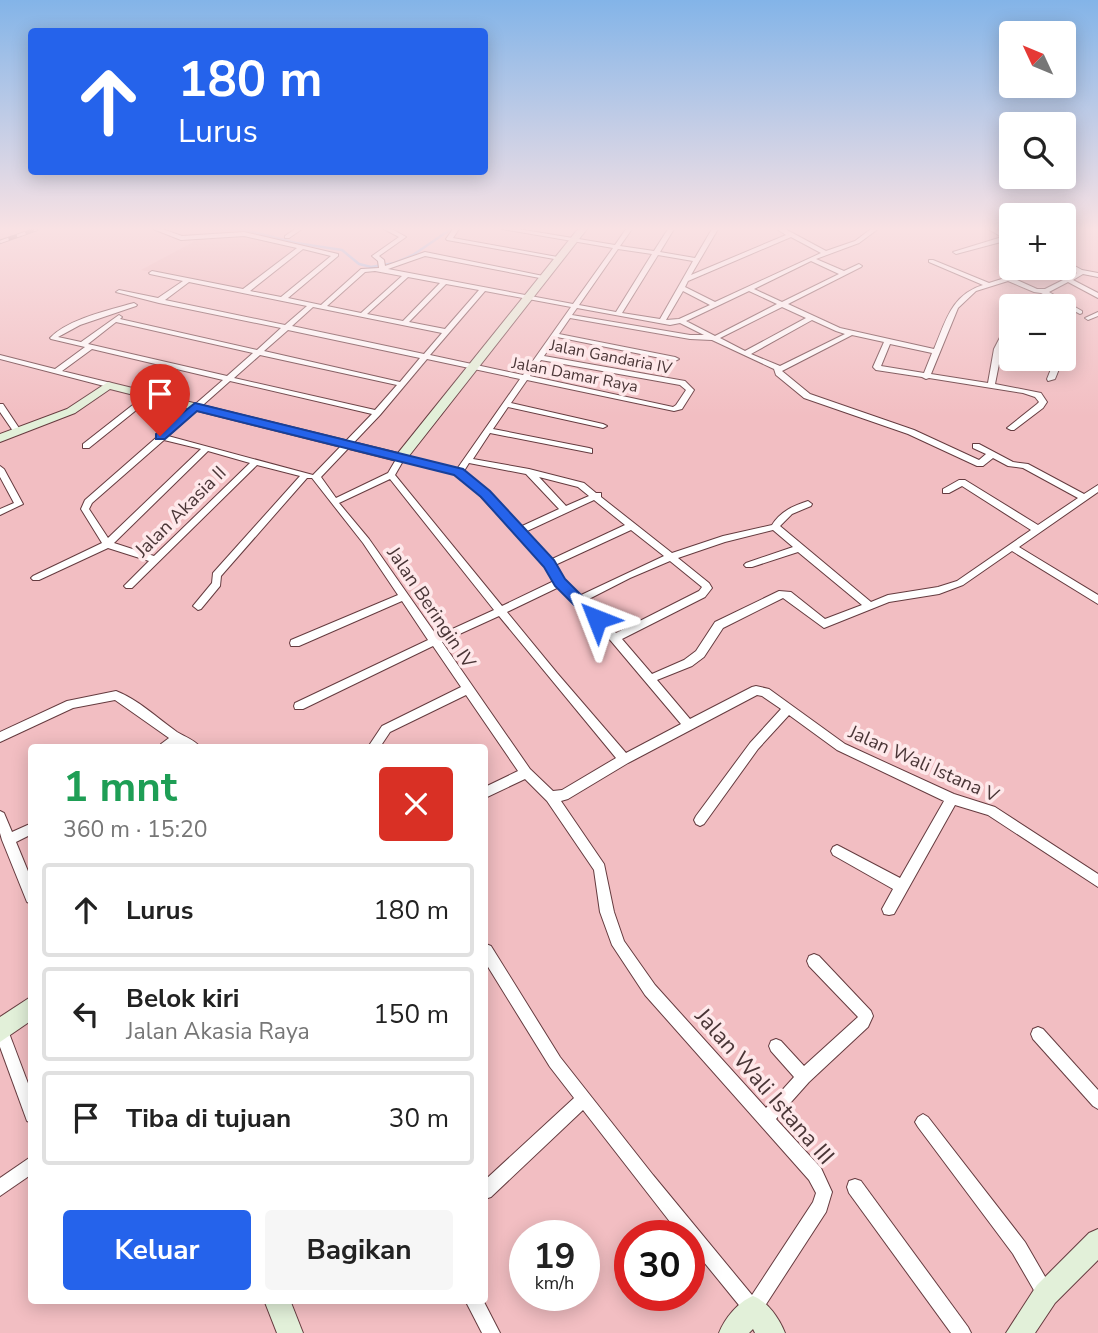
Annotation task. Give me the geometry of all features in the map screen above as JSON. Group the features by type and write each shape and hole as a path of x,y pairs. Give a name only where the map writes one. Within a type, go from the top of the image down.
{"street":[{"path":"159,301 173,291"},
{"path":"240,291 447,332"},
{"path":"283,299 292,291"},
{"path":"322,307 340,291"},
{"path":"362,315 389,291"},
{"path":"405,323 435,291"},
{"path":"198,606 216,584 216,575 311,476 348,444 377,413 481,291"},
{"path":"495,291 574,307 662,321 681,321 779,368 849,334"},
{"path":"334,502 391,475 401,458 471,368 535,291"},
{"path":"458,472 585,291"},
{"path":"618,314 633,291"},
{"path":"662,321 680,291"},
{"path":"695,291 714,304"},
{"path":"681,321 744,291"},
{"path":"754,291 849,334 937,352"},
{"path":"568,316 690,337 715,338 805,291"},
{"path":"926,377 955,307 975,291"},
{"path":"1039,291 1080,312"},
{"name":"Jalan Damar Raya","path":"119,292 284,329 674,409"},
{"path":"55,372 144,298"},
{"path":"134,305 54,336 58,340 377,413"},
{"path":"156,560 107,544 85,509 88,502 312,305"},
{"path":"1088,318 1098,314"},
{"path":"745,354 811,318"},
{"path":"115,320 401,384"},
{"path":"555,335 675,359"},
{"path":"888,340 877,367 1032,393 1043,402 1011,428"},
{"path":"991,386 999,348"},
{"name":"Jalan Gandaria IV","path":"539,356 688,386 690,390 674,409"},
{"path":"0,357 458,472 486,494 520,531 549,564 560,582 615,638 688,724"},
{"path":"779,368 779,373 794,386 820,402 839,405 901,428 980,464 992,454"},
{"path":"1051,379 1054,371"},
{"path":"0,438 71,411 108,385"},
{"path":"86,446 151,395"},
{"path":"505,404 603,426"},
{"path":"0,406 17,431"},
{"path":"487,429 589,451"},
{"path":"160,436 311,476"},
{"path":"976,446 1011,464 1025,466 1083,496"},
{"path":"36,579 107,544 205,450"},
{"path":"466,460 581,485 598,495 706,584 705,591 615,638"},
{"name":"Jalan Akasia II","path":"130,586 255,462"},
{"path":"0,469 19,504 0,512"},
{"path":"529,472 566,512"},
{"path":"391,475 624,759"},
{"name":"Jalan Beringin IV","path":"311,476 366,541 526,773 551,797"},
{"path":"946,491 962,482 1037,529"},
{"path":"650,679 688,663 700,654 719,625 782,594 788,595 824,624 868,605 960,583 1098,488"},
{"path":"520,531 598,495"},
{"path":"579,600 688,548 775,527 788,512 808,504"},
{"path":"549,564 633,524"},
{"path":"775,527 868,605"},
{"path":"1012,547 1098,600"},
{"path":"749,565 799,548"},
{"path":"299,706 354,677 560,582"},
{"path":"295,643 403,597"},
{"path":"375,744 386,729 468,689"},
{"name":"Jalan Wali Istana V","path":"551,797 564,795 624,759 756,690 765,692 789,708 841,747 952,799 1002,817 1098,881"},
{"path":"0,737 71,705 116,695 149,714 189,744"},
{"path":"700,820 754,746 789,708"},
{"path":"169,744 178,738"},
{"path":"488,792 526,773"},
{"name":"Jalan Wali Istana III","path":"551,797 600,868 607,912 619,945 650,990 815,1174 824,1192 820,1206 753,1310"},
{"path":"889,909 952,799"},
{"path":"0,817 28,888"},
{"path":"8,840 28,830"},
{"path":"837,851 901,886"},
{"path":"488,956 555,1062 772,1333"},
{"path":"766,1119 803,1077 863,1022 866,1016 814,961"},
{"path":"28,1009 1,1030 28,1105"},
{"path":"1038,1034 1098,1101"},
{"path":"776,1046 803,1077"},
{"path":"488,1188 584,1100"},
{"path":"923,1122 1019,1248 1046,1294"},
{"path":"0,1188 28,1167"},
{"path":"855,1187 962,1333"},
{"path":"1020,1333 1046,1294 1098,1242"},
{"path":"279,1304 290,1333"},
{"path":"476,1304 491,1333"},
{"path":"732,1333 753,1310"}],"route":[{"path":"160,436 195,407 458,472 486,494 549,564 560,582 597,619"}]}
